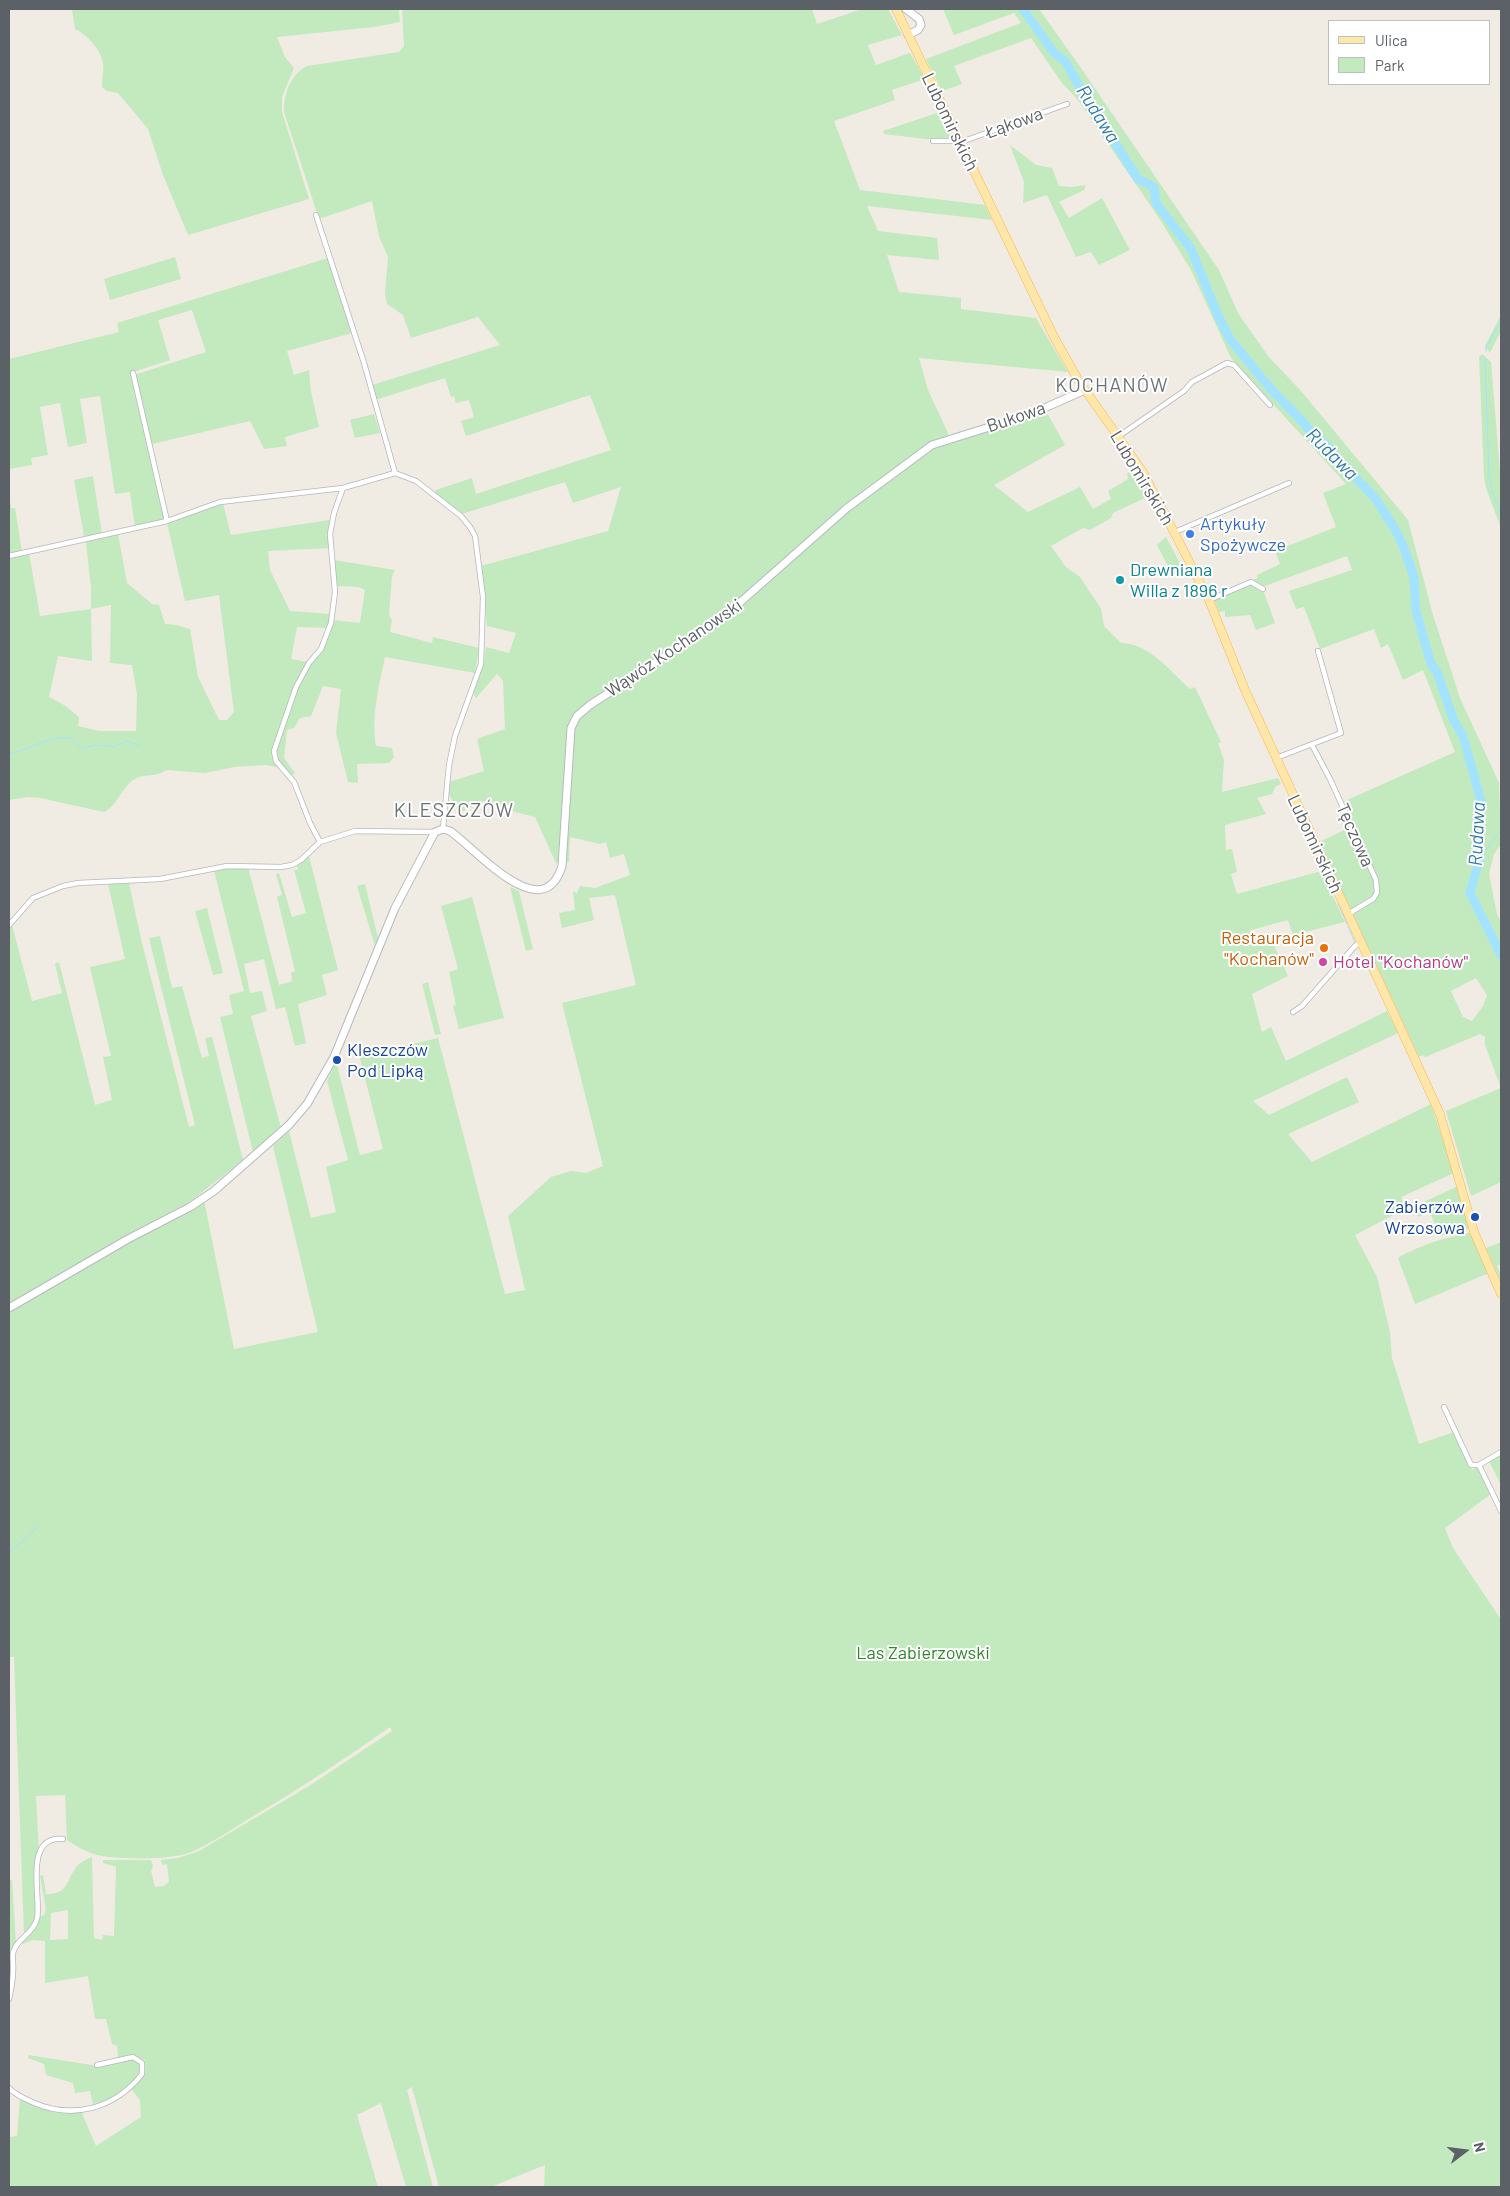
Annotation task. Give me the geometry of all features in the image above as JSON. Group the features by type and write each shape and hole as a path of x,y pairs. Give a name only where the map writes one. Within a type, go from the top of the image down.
{"main road":[{"name":"Lubomirskich","path":"896,9 1044,319 1085,390 1143,472 1209,600 1238,674 1360,943 1435,1102 1452,1150 1474,1232 1501,1294"}],"street":[{"path":"906,9 919,19 921,25 918,30 908,35"},
{"name":"Łąkowa","path":"960,142 1067,104"},
{"path":"933,141 960,142"},
{"path":"316,216 364,363 395,473"},
{"path":"1119,436 1184,391 1192,382 1227,362 1234,365 1270,405"},
{"path":"133,373 167,521"},
{"name":"Bukowa","path":"946,440 1031,414 1085,390"},
{"name":"Wąwóz Kochanowski","path":"444,829 454,833 501,873 522,887 537,890 546,888 558,878 562,866 568,746 571,728 577,716 590,704 719,621 867,491 932,444 946,440"},
{"path":"9,556 167,521 220,502 343,488 395,473 416,482 467,522 475,536 484,624 481,664 455,736 449,765 444,829 435,832 355,831 320,842 301,860 286,866 227,866 160,879 83,882 64,886 33,898 9,925"},
{"path":"1174,532 1289,483"},
{"path":"320,842 310,823 294,782 276,761 274,751 296,687 309,663 321,649 331,623 335,592 330,534 332,518 343,488"},
{"path":"1209,600 1251,582 1263,589"},
{"path":"1276,758 1341,734 1318,651"},
{"name":"Tęczowa","path":"1312,745 1376,880 1377,893 1372,899 1348,915"},
{"path":"9,1308 128,1239 190,1207 214,1191 288,1125 307,1104 331,1064 395,908 435,832"},
{"path":"1293,1012 1302,1006 1355,946 1360,943"},
{"path":"1444,1407 1471,1465 1479,1465 1501,1452"},
{"path":"1479,1465 1501,1512"},
{"path":"9,1998 14,1975 11,1953 30,1933 38,1918 35,1878 40,1852 49,1842 57,1838 63,1839"},
{"path":"9,2088 12,2093 54,2110 85,2109 123,2095 142,2074 142,2063 133,2057 97,2064"}],"green space":[{"path":"72,9 399,9 400,22 374,27 277,37 285,57 294,68 282,97 282,112 309,199 188,235 163,175 148,129 118,93 107,91 102,87 102,58 84,34 75,29"},
{"name":"Las Zabierzowski","path":"402,9 812,9 817,24 862,9 888,9 902,35 868,45 876,65 910,53 925,79 892,90 895,100 834,121 860,190 985,205 992,220 867,206 878,231 937,238 939,260 887,255 899,292 961,298 961,309 1036,318 1068,372 919,358 928,390 948,433 949,441 1046,411 1065,445 994,485 1028,512 1080,487 1093,509 1111,499 1108,491 1128,479 1127,473 1136,468 1149,496 1113,513 1111,518 1090,530 1083,528 1051,546 1066,567 1080,577 1101,609 1104,626 1121,643 1131,644 1150,653 1190,689 1195,687 1221,742 1218,743 1224,760 1222,792 1278,778 1281,784 1275,787 1272,794 1257,798 1266,814 1225,825 1226,850 1232,849 1237,872 1231,874 1237,894 1321,871 1345,922 1293,935 1288,920 1251,930 1254,945 1272,941 1288,976 1252,994 1262,1032 1271,1027 1286,1061 1387,1011 1398,1033 1253,1101 1269,1115 1347,1077 1359,1102 1288,1134 1312,1162 1431,1104 1454,1173 1401,1197 1405,1209 1355,1235 1377,1277 1390,1332 1392,1358 1419,1444 1454,1432 1472,1470 1479,1466 1491,1494 1445,1528 1453,1548 1501,1617 1501,2187 544,2187 545,2165 491,2187 439,2187 412,2087 407,2090 433,2187 406,2187 381,2103 357,2115 378,2187 9,2187 9,2137 17,2136 20,2098 55,2112 82,2113 96,2146 141,2117 140,2100 131,2089 145,2070 145,2060 130,2055 118,2058 117,2046 112,2044 106,2019 95,2019 88,1976 45,1983 45,1941 33,1940 23,1944 21,1942 31,1934 39,1917 44,1915 46,1909 40,1876 43,1875 46,1894 59,1892 66,1885 78,1865 92,1857 94,1938 102,1940 103,1935 114,1936 116,1867 103,1863 103,1860 151,1860 153,1866 151,1871 155,1887 164,1886 169,1882 167,1864 162,1865 161,1860 178,1858 199,1851 309,1786 392,1731 390,1727 287,1796 221,1836 189,1853 180,1855 156,1858 127,1858 94,1854 67,1840 65,1795 36,1796 39,1852 34,1877 36,1913 33,1926 24,1935 14,1657 9,1657 9,1310 128,1240 204,1200 234,1349 318,1332 273,1146 289,1131 311,1218 336,1212 326,1167 348,1160 327,1081 336,1061 360,1155 383,1149 357,1047 376,1053 438,1038 505,1294 525,1290 508,1216 551,1177 571,1171 586,1173 603,1166 562,1003 636,985 615,895 589,898 594,920 562,928 559,913 575,910 573,891 577,893 580,886 595,888 630,875 624,854 610,858 606,842 600,844 570,837 569,862 556,863 535,817 485,801 459,813 448,792 449,782 484,771 477,739 505,729 503,681 497,674 476,698 472,691 484,660 486,647 509,653 516,633 487,626 481,566 608,531 621,487 573,503 565,482 462,514 434,494 436,490 472,478 476,494 611,450 590,395 466,436 461,421 474,417 469,400 456,403 454,396 451,397 445,378 375,400 372,385 500,345 478,317 411,338 403,315 387,304 385,293 388,257 379,236 372,201 319,219 284,112 285,98 289,85 296,74 307,66 399,52 404,46","holes":["68,1910 68,1939 50,1940 51,1913"]},
{"path":"943,9 1039,9 1219,270 1238,313 1268,356 1301,391 1408,520 1433,615 1460,698 1499,783 1501,844 1494,854 1489,874 1497,914 1501,922 1501,1088 1485,1045 1485,1037 1480,1034 1425,1057 1423,1055 1419,1057 1319,842 1349,828 1338,804 1455,752 1423,670 1403,680 1388,644 1381,648 1374,629 1320,649 1304,607 1296,609 1289,591 1352,570 1347,556 1262,587 1275,623 1256,630 1250,615 1225,617 1225,611 1219,612 1213,596 1258,578 1257,575 1280,564 1275,551 1336,527 1323,493 1346,484 1231,358 1191,270 1159,218 1078,100 1062,83 1031,38 954,66 962,84 942,91 926,59 1021,23 1014,13 954,35","holes":["1476,978 1487,995 1483,1006 1472,1021 1463,1017 1451,991"]},
{"path":"940,112 952,137 934,140 884,134 883,131"},
{"path":"1010,145 1036,165 1052,168 1059,186 1086,185 1084,190 1059,202 1069,218 1102,198 1130,250 1099,265 1091,252 1076,257 1047,195 1023,203 1024,182"},
{"path":"175,257 181,279 110,300 104,279"},
{"path":"328,258 352,333 287,351 294,375 309,370 311,392 319,427 285,437 287,446 264,449 250,421 152,444 135,377 137,374 206,352 192,310 158,320 170,360 130,373 164,519 135,527 130,492 115,494 100,396 80,399 87,443 68,447 60,403 40,407 48,455 31,458 32,465 9,469 9,359 119,332 117,323"},
{"path":"1501,315 1501,331 1490,353 1485,346"},
{"path":"1482,354 1491,362 1501,485 1501,528 1486,488 1484,475 1479,357"},
{"path":"374,414 380,433 355,438 350,420"},
{"path":"93,476 102,534 84,536 74,480"},
{"path":"9,492 11,508 15,508 22,552 9,553"},
{"path":"223,503 231,535 329,520 329,548 268,551 270,570 290,611 331,614 327,628 297,627 291,659 307,662 319,653 328,640 333,620 360,623 365,590 358,587 337,586 334,560 395,570 392,576 389,615 392,620 390,632 432,643 433,637 479,648 475,673 385,657 376,701 374,724 376,746 392,748 394,757 389,763 357,764 358,783 348,782 336,733 341,689 323,686 311,716 300,718 294,728 287,730 284,758 295,773 289,777 277,767 266,765 234,767 205,773 166,770 158,774 133,780 112,806 104,812 40,798 28,797 9,800 9,558 29,553 40,616 91,609 91,588 86,542 118,534 127,583 152,604 159,605 165,624 190,629 198,677 219,720 227,720 234,712 219,595 185,601 167,523","holes":["111,605 110,663 132,665 137,694 136,731 99,731 78,726 79,717 64,705 49,697 58,656 92,661 91,609"]},
{"path":"1166,537 1181,565 1171,572 1157,545"},
{"path":"309,856 338,970 322,975 327,995 298,1004 306,1043 295,1046 285,1007 276,1009 264,959 244,964 250,993 262,991 267,1011 251,1016 281,1128 253,1152 220,1017 233,1014 229,995 244,991 214,870 248,867 279,985 292,981 291,973 295,971 277,897 282,895 276,874 279,873 292,917 306,913 294,870 298,870 297,866"},
{"path":"129,883 141,939 189,1127 195,1125 149,938 160,936 172,988 182,986 202,1058 209,1056 205,1038 212,1037 243,1160 191,1201 125,1236 9,1305 9,927 12,925 32,1001 62,993 55,964 59,962 95,1105 112,1100 103,1057 111,1056 90,967 125,959 108,884"},
{"path":"365,884 378,938 375,946 357,886"},
{"path":"510,887 519,891 533,949 526,951"},
{"path":"472,897 504,1018 459,1029 453,1006 456,1005 449,972 458,969 441,906"},
{"path":"207,908 223,973 213,975 195,911"},
{"path":"428,982 441,1034 435,1035 422,984"},
{"path":"1501,1088 1501,1182 1471,1196 1446,1111"},
{"path":"1458,1186 1470,1228 1440,1236 1430,1212 1418,1217 1413,1207"},
{"path":"1472,1232 1489,1273 1415,1304 1398,1258 1434,1242"},
{"path":"1501,1242 1501,1264 1497,1266 1501,1275 1501,1282 1486,1248"},
{"path":"1501,1454 1501,1485 1489,1461"},
{"path":"9,1880 12,1880 16,1943 10,1951"},
{"path":"28,2055 98,2066 134,2059 141,2064 135,2079 124,2091 109,2099 93,2104 90,2091 75,2093 73,2083 46,2075 44,2064 28,2058"}],"waterway":[{"name":"Rudawa","path":"1023,9 1054,53 1065,61 1138,179 1154,187 1156,203 1191,249 1219,318 1230,339 1269,387 1314,436 1327,445 1334,455 1375,498 1395,529 1404,548 1414,578 1416,611 1431,664 1437,672 1454,721 1463,736 1481,801 1477,822 1480,857 1470,893 1501,955"},
{"path":"1486,351 1486,347 1501,321"},
{"path":"1485,358 1489,475 1491,488 1501,514"},
{"path":"9,754 62,738 70,738 83,748 95,745 113,747 127,741 139,745"},
{"path":"1480,857 1501,831"},
{"path":"1338,904 1347,924"},
{"path":"1348,927 1355,943"},
{"path":"9,1553 39,1526"}],"place":[{"name":"Artykuły Spożywcze","path":"1190,534"},
{"name":"Drewniana Willa z 1896 r","path":"1120,580"},
{"name":"Restauracja \"Kochanów\"","path":"1324,948"},
{"name":"Hotel \"Kochanów\"","path":"1323,962"},
{"name":"Kleszczów Pod Lipką","path":"337,1060"},
{"name":"Zabierzów Wrzosowa","path":"1475,1217"}],"district":[{"name":"KOCHANÓW","path":"1112,385"},
{"name":"KLESZCZÓW","path":"454,810"}]}
